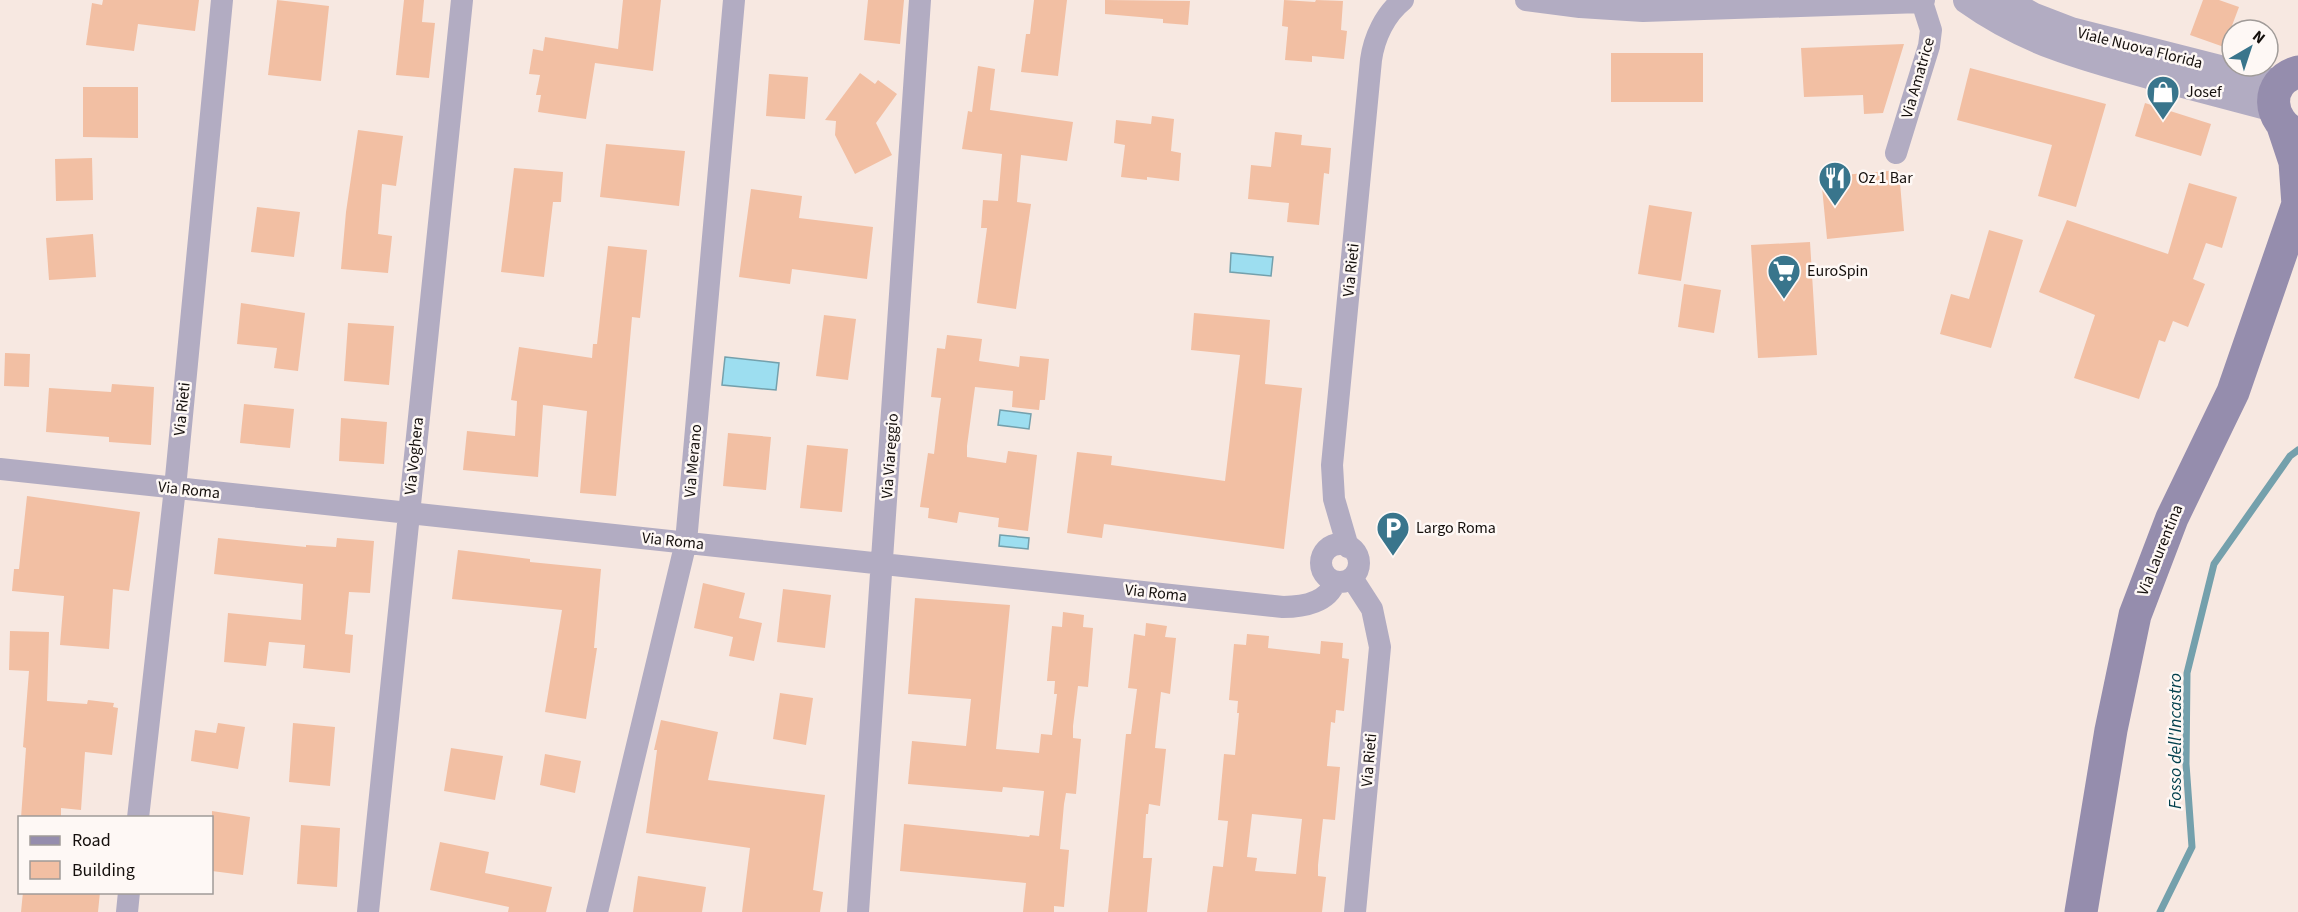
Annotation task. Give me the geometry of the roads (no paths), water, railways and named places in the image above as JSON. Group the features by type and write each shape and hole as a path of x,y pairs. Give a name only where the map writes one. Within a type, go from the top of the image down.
{"main road":[{"name":"Via Laurentina","path":"2081,912 2111,730 2135,615 2172,518 2233,392 2298,205 2295,162 2286,105"}],"street":[{"name":"Via Rieti","path":"138,816 175,488 222,0"},
{"name":"Via Voghera","path":"368,912 462,0"},
{"name":"Via Merano","path":"597,912 686,542 734,0"},
{"name":"Via Viareggio","path":"858,912 920,0"},
{"name":"Via Rieti","path":"1348,547 1334,499 1332,465 1370,71 1372,52 1379,31 1392,11 1403,0"},
{"path":"1526,0 1580,7 1642,11 1923,1"},
{"name":"Viale Nuova Florida","path":"1967,0 2010,27 2049,46 2085,57 2286,105"},
{"name":"Viale Nuova Florida","path":"2004,0 2032,16 2071,31 2286,105"},
{"name":"Via Amatrice","path":"1896,153 1929,46 1931,30 1923,1"},
{"name":"Via Roma","path":"0,469 1284,607 1301,606 1318,600 1344,580"},
{"path":"1341,545 1348,547 1353,550 1359,562 1358,567 1344,580 1325,575 1322,570 1322,558 1330,548 1341,545"},
{"name":"Via Rieti","path":"1344,580 1372,609 1380,646 1355,912"},
{"path":"127,912 129,894"}],"water":[{"path":"1231,253 1273,257 1271,276 1230,272"},
{"path":"725,357 779,363 776,390 722,385"},
{"path":"1000,410 1031,414 1029,429 998,425"},
{"path":"1000,535 1029,538 1028,549 999,546"}],"waterway":[{"name":"Fosso dell'Incastro","path":"2160,912 2192,847 2186,764 2187,673 2214,564 2290,456 2298,450"}],"place":[{"name":"Josef","path":"2163,121"},
{"name":"Oz 1 Bar","path":"1835,207"},
{"name":"EuroSpin","path":"1784,300"},
{"name":"Largo Roma","path":"1393,557"}]}
